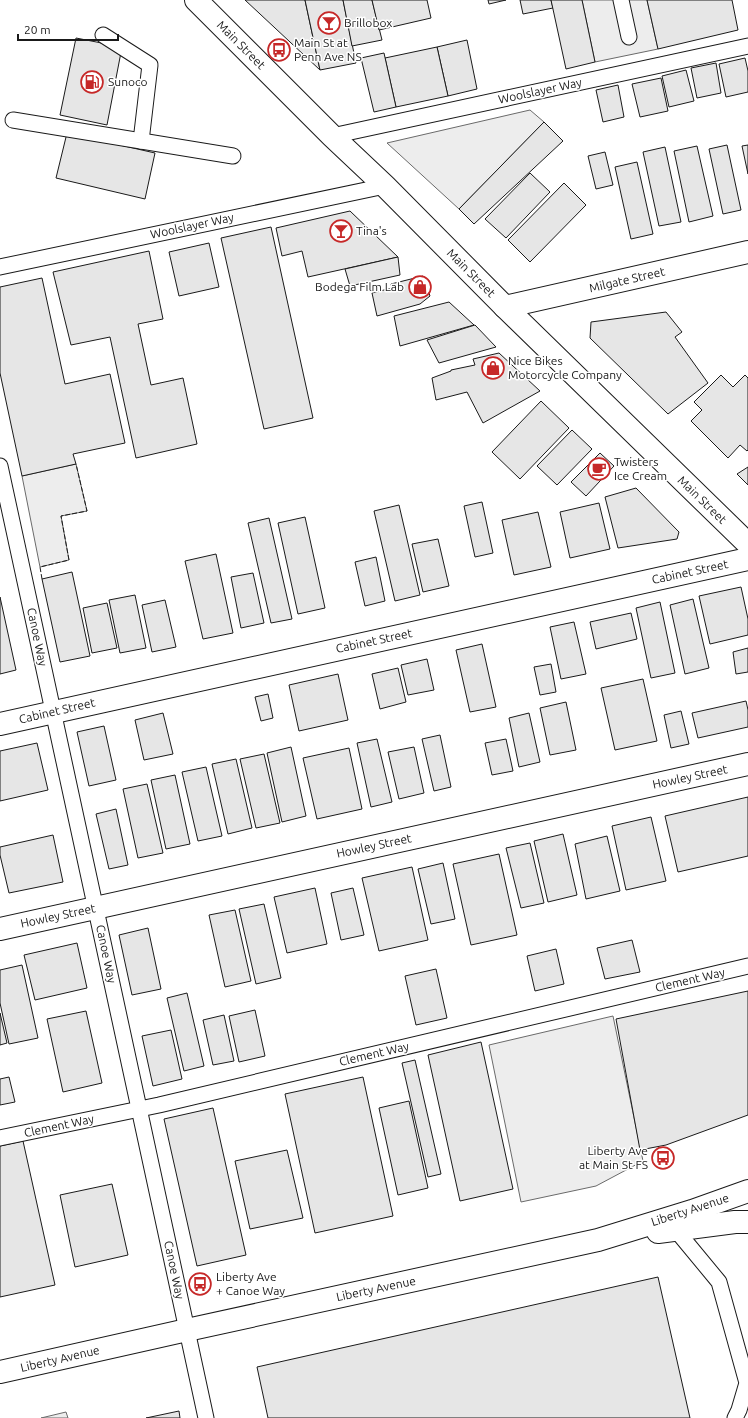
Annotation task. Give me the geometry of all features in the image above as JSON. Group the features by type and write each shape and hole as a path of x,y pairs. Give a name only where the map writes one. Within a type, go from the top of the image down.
{"street":[{"name":"Main Street","path":"196,0 332,136 385,186 505,307 748,544"},
{"name":"Milgate Street","path":"505,307 748,252"},
{"name":"Cabinet Street","path":"0,724 748,559"},
{"name":"Howley Street","path":"0,929 748,764"},
{"name":"Liberty Avenue","path":"0,1372 669,1225 748,1191"},
{"path":"669,1225 748,1222"}],"lane":[{"path":"621,0 629,37"},
{"path":"103,35 150,65 141,141"},
{"name":"Woolslayer Way","path":"332,136 748,46"},
{"path":"13,120 233,156"},
{"name":"Woolslayer Way","path":"0,267 385,186"},
{"name":"Canoe Way","path":"0,466 206,1418"},
{"name":"Clement Way","path":"0,1138 139,1109 748,966"},
{"path":"669,1225 718,1282 747,1383 735,1418"}],"shaded area":[{"path":"582,0 647,0 658,49 595,62"},
{"path":"530,110 544,122 459,209 387,143"},
{"path":"76,464 87,511 61,516 69,560 40,567 22,476"},
{"path":"613,1016 643,1161 596,1186 521,1202 489,1045"},
{"path":"66,1412 68,1418 41,1418"}],"building":[{"path":"245,0 305,0 320,70"},
{"name":"Brillobox","path":"305,0 343,0 356,63 320,70"},
{"path":"343,0 372,0 382,40 352,46"},
{"path":"372,0 427,0 431,18 379,30"},
{"path":"488,0 506,0 489,4"},
{"path":"520,0 551,0 553,8 523,14"},
{"path":"551,0 582,0 595,62 566,69"},
{"path":"647,0 732,0 738,30 658,49"},
{"path":"76,38 122,47 107,125 60,115"},
{"path":"467,40 477,89 448,96 437,47"},
{"path":"437,47 448,96 396,107 385,58"},
{"path":"384,53 396,107 374,112 361,58"},
{"path":"745,58 748,71 748,92 726,97 719,64"},
{"path":"716,63 721,93 697,98 691,68"},
{"path":"686,70 694,101 669,107 662,76"},
{"path":"661,78 668,111 640,117 632,84"},
{"path":"618,85 624,117 603,122 596,90"},
{"path":"544,122 563,141 474,224 459,209"},
{"path":"67,133 155,153 145,199 56,178"},
{"path":"727,145 741,210 723,214 709,149"},
{"path":"748,145 748,174 742,146"},
{"path":"697,146 713,216 689,222 674,151"},
{"path":"665,147 681,222 659,226 643,152"},
{"path":"605,152 613,185 596,189 588,156"},
{"path":"637,162 653,234 631,239 615,167"},
{"path":"530,173 550,192 506,238 485,219"},
{"path":"564,183 586,205 530,262 508,240"},
{"path":"350,211 398,257 308,277 302,251 282,256 276,228"},
{"path":"271,227 313,418 264,429 221,238"},
{"path":"209,243 219,287 179,296 169,252"},
{"path":"149,251 163,319 138,324 151,385 183,378 197,444 136,458 110,337 71,345 53,272"},
{"path":"398,257 400,275 350,286 345,269"},
{"path":"423,276 430,296 420,304 377,316 372,293 392,288 391,284"},
{"path":"42,278 65,384 110,374 125,443 73,454 76,464 22,476 0,373 0,287"},
{"path":"449,302 474,325 400,346 394,316"},
{"path":"666,312 682,332 675,337 708,383 668,414 590,338 591,322"},
{"path":"475,325 496,347 439,363 427,340"},
{"path":"499,353 540,391 483,423 467,392 436,400 432,378 451,370 475,365 473,359"},
{"path":"721,375 733,387 745,375 748,378 748,450 747,451 740,445 728,458 691,421 702,410 694,402"},
{"path":"541,401 569,428 520,479 492,452"},
{"path":"572,430 592,449 557,485 537,466"},
{"path":"600,453 614,466 586,496 571,482"},
{"path":"748,467 748,485 737,474"},
{"path":"636,488 679,532 677,539 618,548 605,497"},
{"path":"482,502 493,553 475,557 464,506"},
{"path":"599,503 610,549 570,558 560,512"},
{"path":"399,505 420,595 395,601 374,511"},
{"path":"538,512 551,567 514,575 502,520"},
{"path":"305,517 325,608 298,614 278,523"},
{"path":"269,518 292,619 271,623 248,523"},
{"path":"438,539 449,586 423,592 412,544"},
{"path":"216,554 233,633 203,639 185,561"},
{"path":"376,557 385,601 365,606 355,562"},
{"path":"72,572 90,656 60,662 42,579"},
{"path":"253,573 264,623 241,628 231,577"},
{"path":"741,587 748,619 748,635 710,644 699,596"},
{"path":"135,595 146,648 120,653 109,600"},
{"path":"0,597 16,670 0,674"},
{"path":"693,599 709,668 685,674 670,605"},
{"path":"165,600 176,647 152,652 142,605"},
{"path":"660,602 675,673 651,678 636,608"},
{"path":"107,603 117,648 92,653 83,608"},
{"path":"631,613 637,639 596,649 590,622"},
{"path":"574,622 586,674 561,679 550,627"},
{"path":"482,644 496,707 470,712 456,650"},
{"path":"748,648 748,672 736,674 733,652"},
{"path":"427,659 434,690 408,695 401,665"},
{"path":"551,664 556,692 540,695 534,667"},
{"path":"398,668 406,702 380,709 372,674"},
{"path":"338,674 348,720 299,731 289,685"},
{"path":"643,679 657,741 615,750 601,688"},
{"path":"268,694 273,718 261,721 255,697"},
{"path":"746,701 748,710 748,727 698,738 692,713"},
{"path":"566,702 576,750 550,755 540,708"},
{"path":"681,711 689,744 671,748 664,715"},
{"path":"163,713 173,754 144,760 135,720"},
{"path":"529,713 540,762 519,767 509,718"},
{"path":"104,726 116,780 89,786 77,732"},
{"path":"440,735 451,787 434,791 422,739"},
{"path":"377,739 392,802 371,807 357,743"},
{"path":"506,739 513,771 492,775 485,743"},
{"path":"37,743 48,790 0,801 0,751"},
{"path":"291,747 306,816 282,822 267,753"},
{"path":"414,747 424,793 399,799 388,752"},
{"path":"349,748 362,809 317,819 303,758"},
{"path":"264,754 280,823 256,828 240,759"},
{"path":"236,759 252,828 228,834 212,764"},
{"path":"206,767 222,836 198,841 182,772"},
{"path":"175,775 190,844 166,849 151,780"},
{"path":"147,784 163,853 138,858 123,789"},
{"path":"748,797 748,856 678,872 665,816"},
{"path":"116,809 128,865 109,869 96,814"},
{"path":"651,817 666,881 626,890 612,826"},
{"path":"563,834 577,895 548,902 534,841"},
{"path":"53,835 63,882 9,893 0,855 0,847"},
{"path":"607,836 620,891 586,899 575,844"},
{"path":"530,843 544,903 521,908 506,848"},
{"path":"499,854 517,935 471,945 453,864"},
{"path":"443,863 455,919 431,924 418,869"},
{"path":"412,867 428,940 379,951 362,878"},
{"path":"315,888 327,944 287,953 274,897"},
{"path":"353,888 364,935 341,940 331,893"},
{"path":"264,904 281,978 256,984 239,909"},
{"path":"235,910 251,981 225,987 209,915"},
{"path":"148,928 161,989 132,995 119,935"},
{"path":"632,940 640,972 605,979 597,948"},
{"path":"77,943 87,988 35,1000 24,955"},
{"path":"556,949 564,984 535,991 527,956"},
{"path":"22,965 38,1038 9,1044 0,1003 0,970"},
{"path":"436,969 447,1018 416,1025 405,976"},
{"path":"748,991 748,1115 666,1145 640,1150 616,1019"},
{"path":"187,993 204,1066 184,1071 167,998"},
{"path":"255,1010 265,1056 239,1062 229,1016"},
{"path":"86,1011 102,1083 63,1092 47,1019"},
{"path":"0,1013 7,1043 0,1045"},
{"path":"224,1015 234,1061 213,1065 203,1020"},
{"path":"171,1030 182,1079 153,1086 142,1036"},
{"path":"481,1042 513,1189 460,1201 428,1055"},
{"path":"415,1060 441,1174 428,1177 402,1063"},
{"path":"9,1077 15,1102 0,1105 0,1079"},
{"path":"363,1077 393,1216 315,1233 285,1094"},
{"path":"409,1101 428,1188 398,1195 379,1108"},
{"path":"213,1108 246,1255 197,1266 164,1119"},
{"path":"23,1141 55,1285 0,1297 0,1146"},
{"path":"287,1150 303,1218 250,1229 235,1161"},
{"path":"112,1184 128,1255 75,1267 60,1195"},
{"path":"658,1277 690,1418 268,1418 257,1367"},
{"path":"179,1411 180,1418 146,1418"}],"fence":[{"path":"42,579 40,567 69,560 61,516 87,511 76,464"}],"place":[{"name":"Brillobox","path":"329,23"},
{"name":"Main St at Penn Ave NS","path":"279,50"},
{"name":"Sunoco","path":"92,82"},
{"name":"Tina's","path":"341,231"},
{"name":"Bodega Film Lab","path":"420,287"},
{"name":"Nice Bikes Motorcycle Company","path":"493,368"},
{"name":"Twisters Ice Cream","path":"599,469"},
{"name":"Liberty Ave at Main St FS","path":"663,1158"},
{"name":"Liberty Ave + Canoe Way","path":"200,1284"}]}
